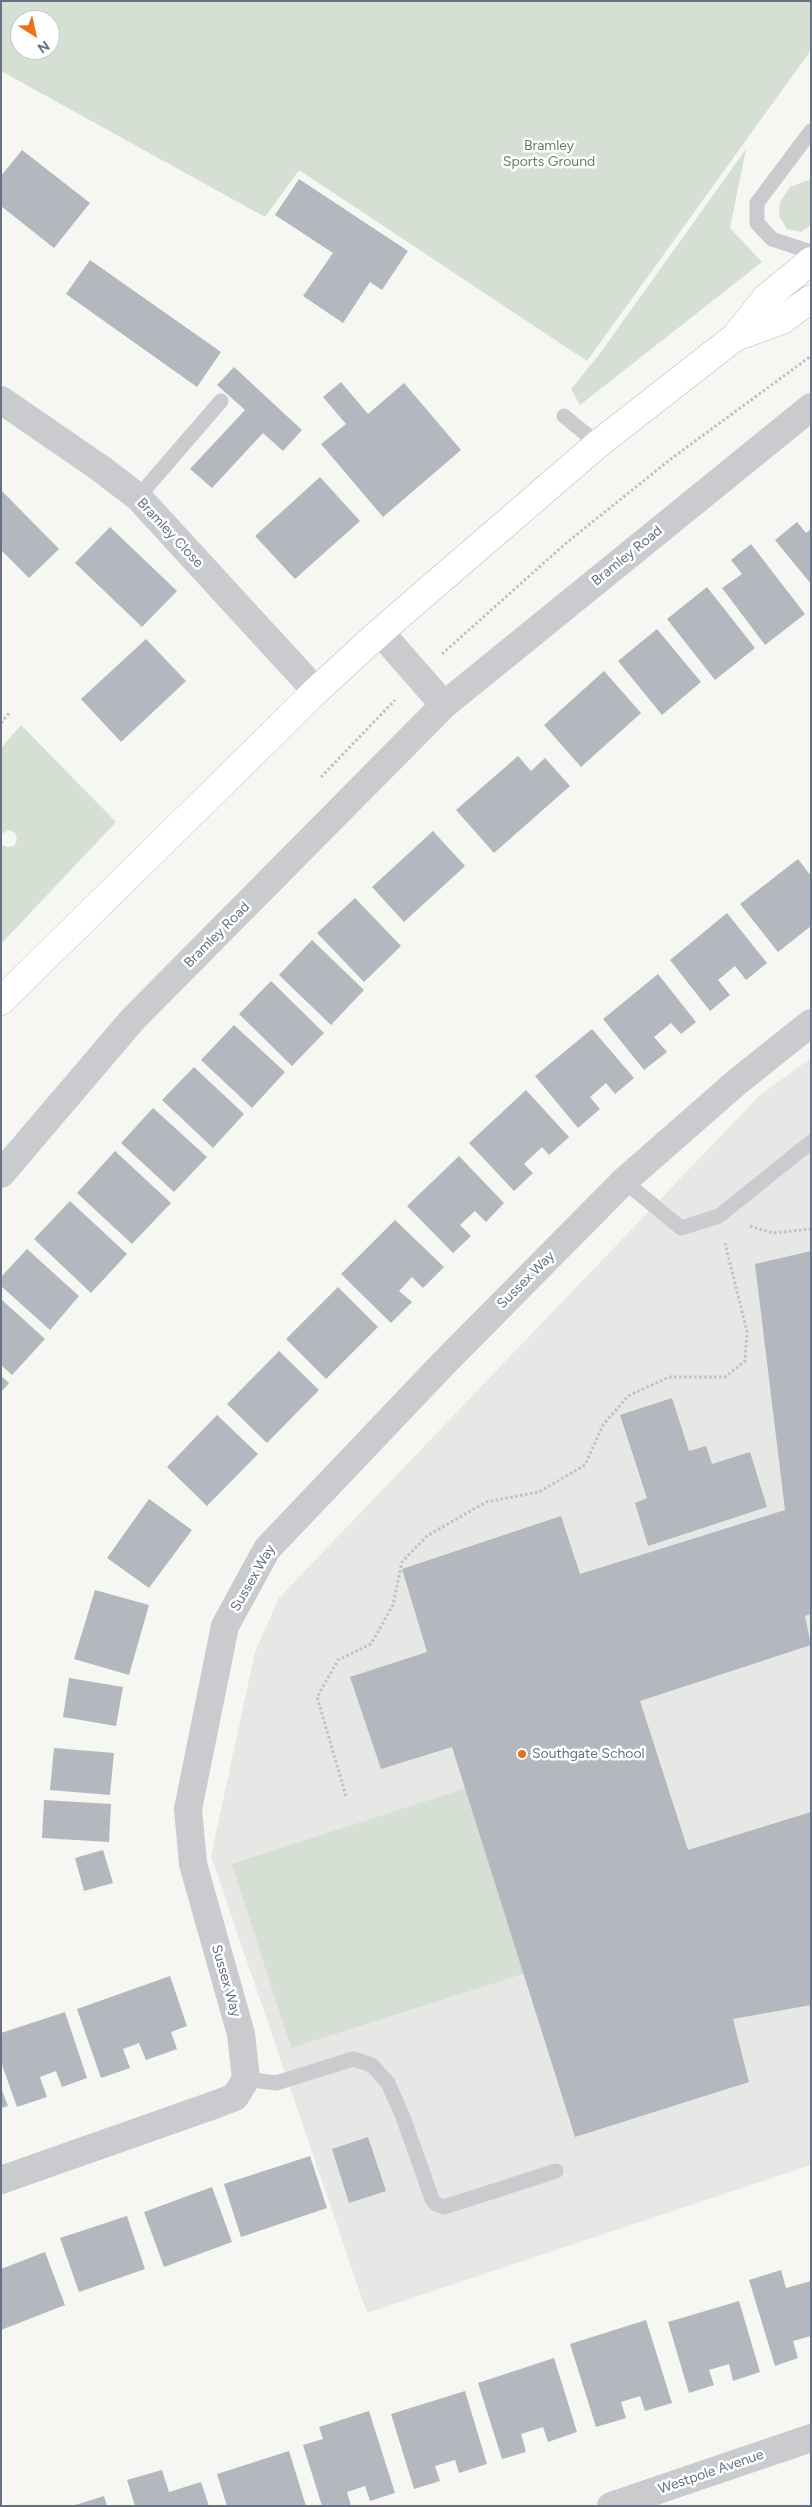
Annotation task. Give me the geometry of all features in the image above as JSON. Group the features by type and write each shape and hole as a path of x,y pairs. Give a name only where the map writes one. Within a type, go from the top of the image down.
{"main road":[{"path":"1,1001 316,691 380,632 598,444 735,337 766,298 811,261"},
{"path":"735,337 782,320 811,299"}],"street":[{"name":"Bramley Close","path":"1,400 100,468 138,498 316,691"},
{"name":"Bramley Road","path":"1,1174 133,1019 444,705 811,407"},
{"path":"380,632 444,705"},
{"name":"Sussex Way","path":"246,2080 240,2034 193,1864 188,1809 226,1626 267,1549 443,1364 624,1181 737,1082 811,1023"},
{"path":"1,2180 235,2097 246,2080"},
{"name":"Westpole Avenue","path":"611,2506 811,2438"}],"lane":[{"path":"811,131 757,203 756,223 772,239 811,252"},
{"path":"138,498 221,401"},
{"path":"564,416 598,444"},
{"path":"624,1181 681,1228 719,1216 811,1142"},
{"path":"246,2080 276,2084 353,2059 372,2065 388,2083 403,2117 432,2199 436,2204 444,2207 556,2170"}],"path":[{"path":"442,655 564,544 672,458 811,356"},
{"path":"1,722 10,712"},
{"path":"719,1216 773,1233 811,1229"},
{"path":"346,1796 318,1697 338,1660 371,1644 392,1605 402,1562 427,1536 486,1502 539,1492 585,1465 603,1425 628,1396 669,1377 725,1377 746,1361 747,1332 719,1216"}],"shaded area":[{"name":"Southgate School","path":"811,1058 811,2165 367,2313 211,1856 255,1652 279,1598 759,1096"}],"green space":[{"name":"Bramley Sports Ground","path":"1,1 811,1 811,50 587,361 299,170 265,217 1,71"},
{"path":"746,149 730,228 762,262 580,405 571,389 598,356"},
{"path":"811,179 811,225 801,232 787,229 779,216 780,202 790,187"},
{"path":"21,725 116,822 1,944 1,844 7,847 14,846 17,840 15,833 9,830 1,834 1,748"},
{"path":"466,1788 526,1973 291,2048 232,1864"}],"building":[{"path":"22,150 90,203 54,248 1,206 1,176"},
{"path":"299,179 408,251 382,290 370,282 343,323 303,296 333,253 275,215"},
{"path":"90,260 221,352 197,387 66,294"},
{"path":"234,367 302,430 283,451 263,433 212,488 190,469 245,410 217,385"},
{"path":"341,382 368,414 404,383 461,450 383,517 321,444 346,424 323,397"},
{"path":"320,477 360,521 295,579 255,536"},
{"path":"1,490 59,549 29,578 1,550"},
{"path":"797,522 806,533 811,529 811,584 775,540"},
{"path":"110,527 177,591 142,627 75,563"},
{"path":"751,544 805,614 765,645 722,588 742,574 731,560"},
{"path":"707,587 755,648 715,680 667,619"},
{"path":"657,629 701,682 662,715 618,661"},
{"path":"146,639 186,681 121,742 81,699"},
{"path":"604,671 641,713 581,767 544,725"},
{"path":"518,756 531,771 545,758 570,786 494,853 456,810"},
{"path":"433,831 465,866 404,922 372,887"},
{"path":"798,859 811,876 811,926 778,952 740,904"},
{"path":"355,898 401,946 364,982 317,933"},
{"path":"727,913 767,963 746,980 735,966 718,980 730,995 710,1011 670,960"},
{"path":"312,940 364,990 331,1025 279,975"},
{"path":"658,974 696,1022 681,1034 671,1023 654,1037 667,1052 644,1070 603,1019"},
{"path":"271,981 324,1033 292,1066 239,1014"},
{"path":"234,1025 285,1072 252,1108 201,1060"},
{"path":"592,1029 634,1078 615,1094 606,1083 590,1097 600,1109 578,1128 535,1076"},
{"path":"194,1067 244,1114 213,1148 162,1100"},
{"path":"526,1090 569,1137 549,1155 542,1147 524,1164 533,1173 514,1191 469,1143"},
{"path":"153,1108 207,1157 174,1192 121,1143"},
{"path":"115,1151 171,1203 132,1244 77,1193"},
{"path":"459,1156 504,1203 486,1222 475,1211 460,1225 471,1236 453,1253 407,1206"},
{"path":"70,1201 127,1254 91,1293 34,1239"},
{"path":"395,1220 444,1267 423,1288 412,1277 399,1291 412,1302 391,1323 341,1274"},
{"path":"27,1249 79,1296 50,1330 1,1286 1,1277"},
{"path":"811,1251 811,1614 805,1616 811,1645 640,1701 688,1850 811,1812 811,2005 733,2019 749,2082 575,2137 452,1747 381,1769 350,1677 427,1652 402,1569 561,1516 580,1574 785,1510 755,1264"},
{"path":"338,1287 378,1327 326,1379 286,1339"},
{"path":"1,1299 45,1339 12,1375 1,1365"},
{"path":"279,1351 319,1390 267,1443 227,1404"},
{"path":"1,1376 9,1383 1,1392"},
{"path":"672,1398 689,1451 706,1446 712,1464 750,1452 767,1507 648,1546 635,1503 647,1498 620,1415"},
{"path":"217,1415 258,1454 207,1506 167,1467"},
{"path":"149,1499 192,1530 149,1588 107,1558"},
{"path":"95,1590 149,1605 129,1675 74,1659"},
{"path":"69,1678 123,1687 116,1726 63,1717"},
{"path":"54,1748 114,1753 110,1795 50,1790"},
{"path":"44,1800 111,1804 109,1842 42,1838"},
{"path":"103,1850 113,1883 84,1891 75,1858"},
{"path":"170,1976 187,2026 171,2032 177,2049 146,2060 139,2043 123,2049 130,2068 101,2078 77,2009"},
{"path":"65,2012 87,2078 62,2087 56,2071 40,2077 47,2097 17,2107 1,2062 1,2033"},
{"path":"1,2088 8,2106 1,2108"},
{"path":"368,2137 386,2191 349,2203 332,2149"},
{"path":"310,2156 327,2208 241,2237 224,2184"},
{"path":"212,2187 232,2242 164,2267 144,2212"},
{"path":"127,2216 145,2269 79,2292 60,2238"},
{"path":"45,2252 65,2305 1,2330 1,2269"},
{"path":"781,2270 786,2288 811,2281 811,2336 793,2341 798,2358 775,2366 749,2280"},
{"path":"739,2301 760,2372 733,2381 729,2364 709,2370 714,2385 689,2393 668,2322"},
{"path":"646,2320 672,2403 645,2411 640,2396 621,2402 626,2418 596,2427 570,2344"},
{"path":"554,2358 577,2432 548,2442 543,2427 521,2434 526,2452 502,2459 478,2383"},
{"path":"465,2391 487,2464 459,2473 455,2460 435,2466 440,2481 414,2489 391,2414"},
{"path":"369,2411 395,2493 370,2501 365,2486 347,2492 351,2506 322,2506 303,2445 323,2439 319,2427"},
{"path":"289,2451 306,2506 227,2506 217,2474"},
{"path":"162,2470 169,2492 201,2482 209,2506 135,2506 127,2480"},
{"path":"104,2496 107,2506 75,2506 75,2505"}],"place":[{"name":"Southgate School","path":"522,1754"}]}
